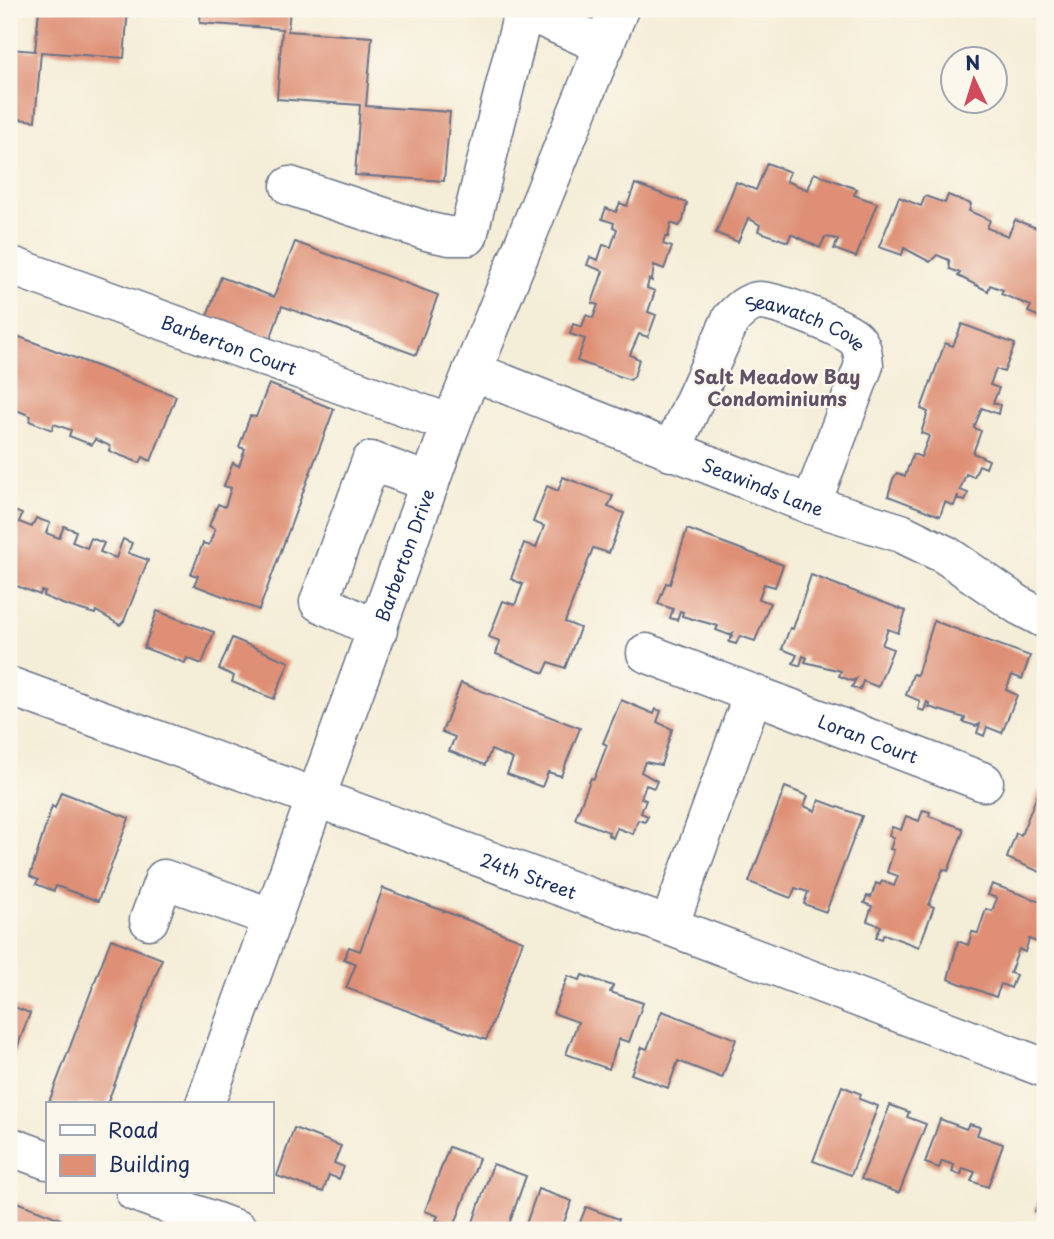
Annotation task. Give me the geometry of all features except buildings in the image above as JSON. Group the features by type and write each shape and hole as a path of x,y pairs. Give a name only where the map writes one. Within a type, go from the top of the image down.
{"street":[{"path":"290,186 430,232 468,236 524,9 605,46"},
{"name":"Barberton Drive","path":"206,1102 451,424 619,9"},
{"name":"Barberton Court","path":"9,265 451,424"},
{"name":"Seawatch Cove","path":"671,452 731,319 743,307 759,301 775,302 854,337 863,349 864,365 811,505"},
{"name":"Seawinds Lane","path":"472,371 671,452 811,505 901,533 946,555 1020,606 1045,619"},
{"path":"377,630 319,602 371,461 430,483"},
{"name":"Loran Court","path":"646,653 984,782"},
{"name":"24th Street","path":"9,686 669,926 1045,1068"},
{"path":"669,926 753,694"},
{"path":"149,920 164,879 273,918"},
{"path":"9,1146 46,1160"},
{"path":"159,1204 238,1230"}],"district":[{"name":"Salt Meadow Bay Condominiums","path":"777,387"}]}
